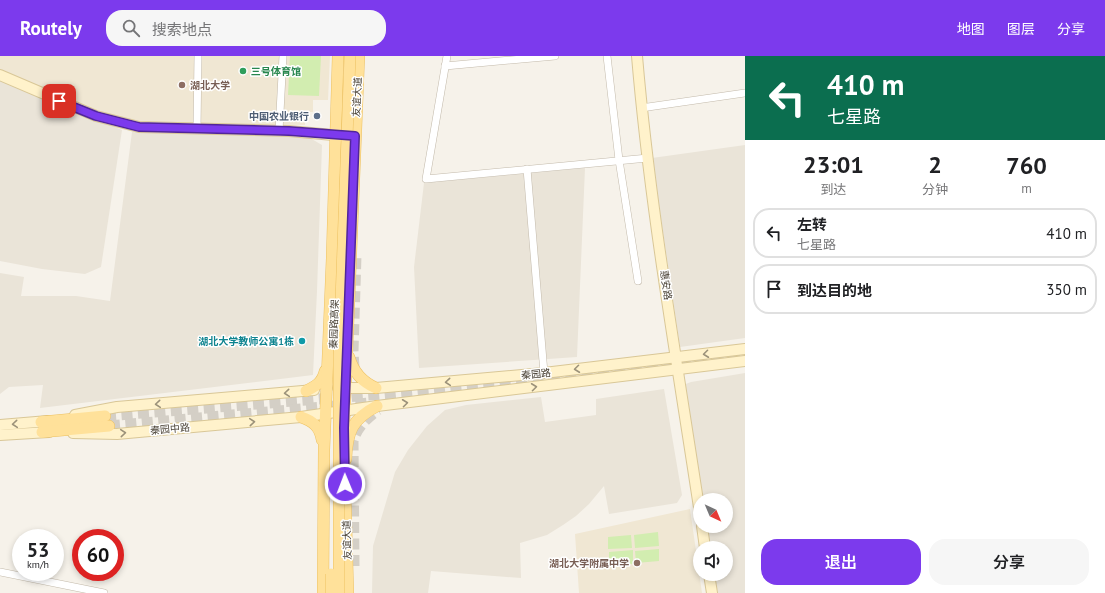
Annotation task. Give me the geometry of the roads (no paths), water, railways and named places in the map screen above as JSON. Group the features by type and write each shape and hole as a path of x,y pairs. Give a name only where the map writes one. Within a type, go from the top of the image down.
{"main road":[{"name":"友谊大道","path":"323,593 324,450 338,56"},
{"name":"秦园路高架","path":"331,593 332,382 344,56"},
{"name":"秦园路高架","path":"338,593 339,355 350,56"},
{"name":"友谊大道","path":"348,593 342,412 346,388 359,56"},
{"name":"惠安路","path":"637,56 648,158 677,369 697,493"},
{"path":"0,75 96,116 139,127 279,131 355,136"},
{"path":"354,177 358,205"},
{"path":"347,344 349,358 354,371 364,381 376,388"},
{"name":"秦园路","path":"326,388 376,388 544,373 745,349"},
{"path":"306,391 316,387 323,378 328,357"},
{"name":"秦园路","path":"342,412 377,406 745,361"},
{"name":"秦园中路","path":"0,436 41,427 100,409 326,388"},
{"path":"345,484 348,436 352,426 362,415 377,406"},
{"name":"秦园中路","path":"0,426 41,427 117,434 342,412"},
{"path":"301,417 316,424 321,433 324,450"},
{"path":"41,427 107,421"},
{"path":"354,566 354,593"},
{"path":"710,581 712,593"}],"street":[{"path":"198,56 198,129"},
{"path":"279,131 283,56"},
{"path":"447,56 426,179 648,158"},
{"path":"445,66 555,56"},
{"path":"608,56 619,160 638,281"},
{"path":"642,108 745,93"},
{"path":"527,169 544,373"},
{"path":"0,572 104,593"}],"tunnel":[{"path":"354,368 353,351 356,255"},
{"path":"105,416 382,394 745,356"},
{"path":"109,426 369,403"},
{"path":"354,566 353,441 357,431 363,423 378,410"}],"place":[{"name":"三号体育馆","path":"243,71"},
{"name":"湖北大学","path":"182,85"},
{"name":"中国农业银行","path":"317,116"},
{"name":"湖北大学教师公寓1栋","path":"302,341"},
{"name":"湖北大学附属中学","path":"637,563"}]}
